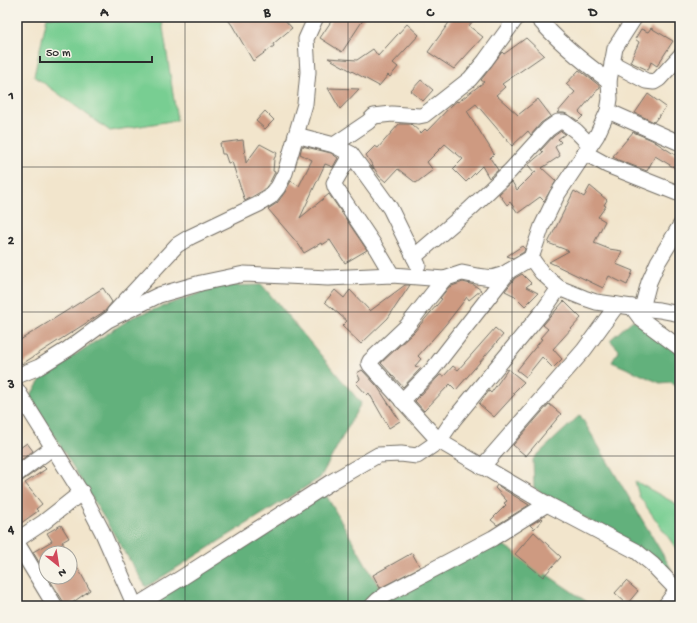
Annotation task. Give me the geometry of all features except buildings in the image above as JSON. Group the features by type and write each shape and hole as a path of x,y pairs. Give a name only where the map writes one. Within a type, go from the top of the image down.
{"street":[{"path":"108,320 177,245 190,237 259,204 270,197 278,187 285,173 305,104 308,72 306,39 316,17"},
{"path":"334,145 368,122 374,116 392,114 424,115 470,79 517,17"},
{"path":"537,17 549,31 581,60 609,81"},
{"path":"17,376 39,367 68,349 108,320 159,295 201,283 244,274 328,278 392,275 444,279 462,273 492,278 510,271 531,258 542,226 557,195 597,135 608,111 610,99 609,81 615,48 635,17"},
{"path":"612,63 646,81 654,82 659,79 680,56"},
{"path":"608,111 680,143"},
{"path":"414,257 470,209 510,171 553,125 564,122 576,131 588,149 607,165 680,194"},
{"path":"296,135 334,145 351,154 390,208 426,278"},
{"path":"351,154 334,183 335,187 376,248 392,275"},
{"path":"680,226 658,262 637,308 641,319 680,348"},
{"path":"531,258 542,273 559,288 596,302 680,314"},
{"path":"402,401 432,370 510,271"},
{"path":"444,279 407,326 369,363 439,441 547,504 636,551 652,564 679,590 664,606"},
{"path":"17,390 21,409 52,448 82,492 102,531 135,606 331,482 378,455 401,454 417,456 439,441 454,419 543,311 559,288"},
{"path":"482,467 584,350 617,305"},
{"path":"17,474 52,448"},
{"path":"17,540 44,522 82,492"},
{"path":"372,606 385,595 493,538 547,504"},
{"path":"17,543 55,606"}],"green space":[{"path":"47,17 157,17 162,21 177,120 110,131 34,76"},
{"path":"262,285 361,403 320,478 146,587 30,396 44,375 133,317 220,286"},
{"path":"633,320 680,354 680,390 671,382 660,383 612,362 619,350 610,340"},
{"path":"580,415 672,570 534,488 533,459"},
{"path":"635,481 680,506 680,554 639,496"},
{"path":"322,488 386,599 496,540 593,606 156,606 151,598"}]}
